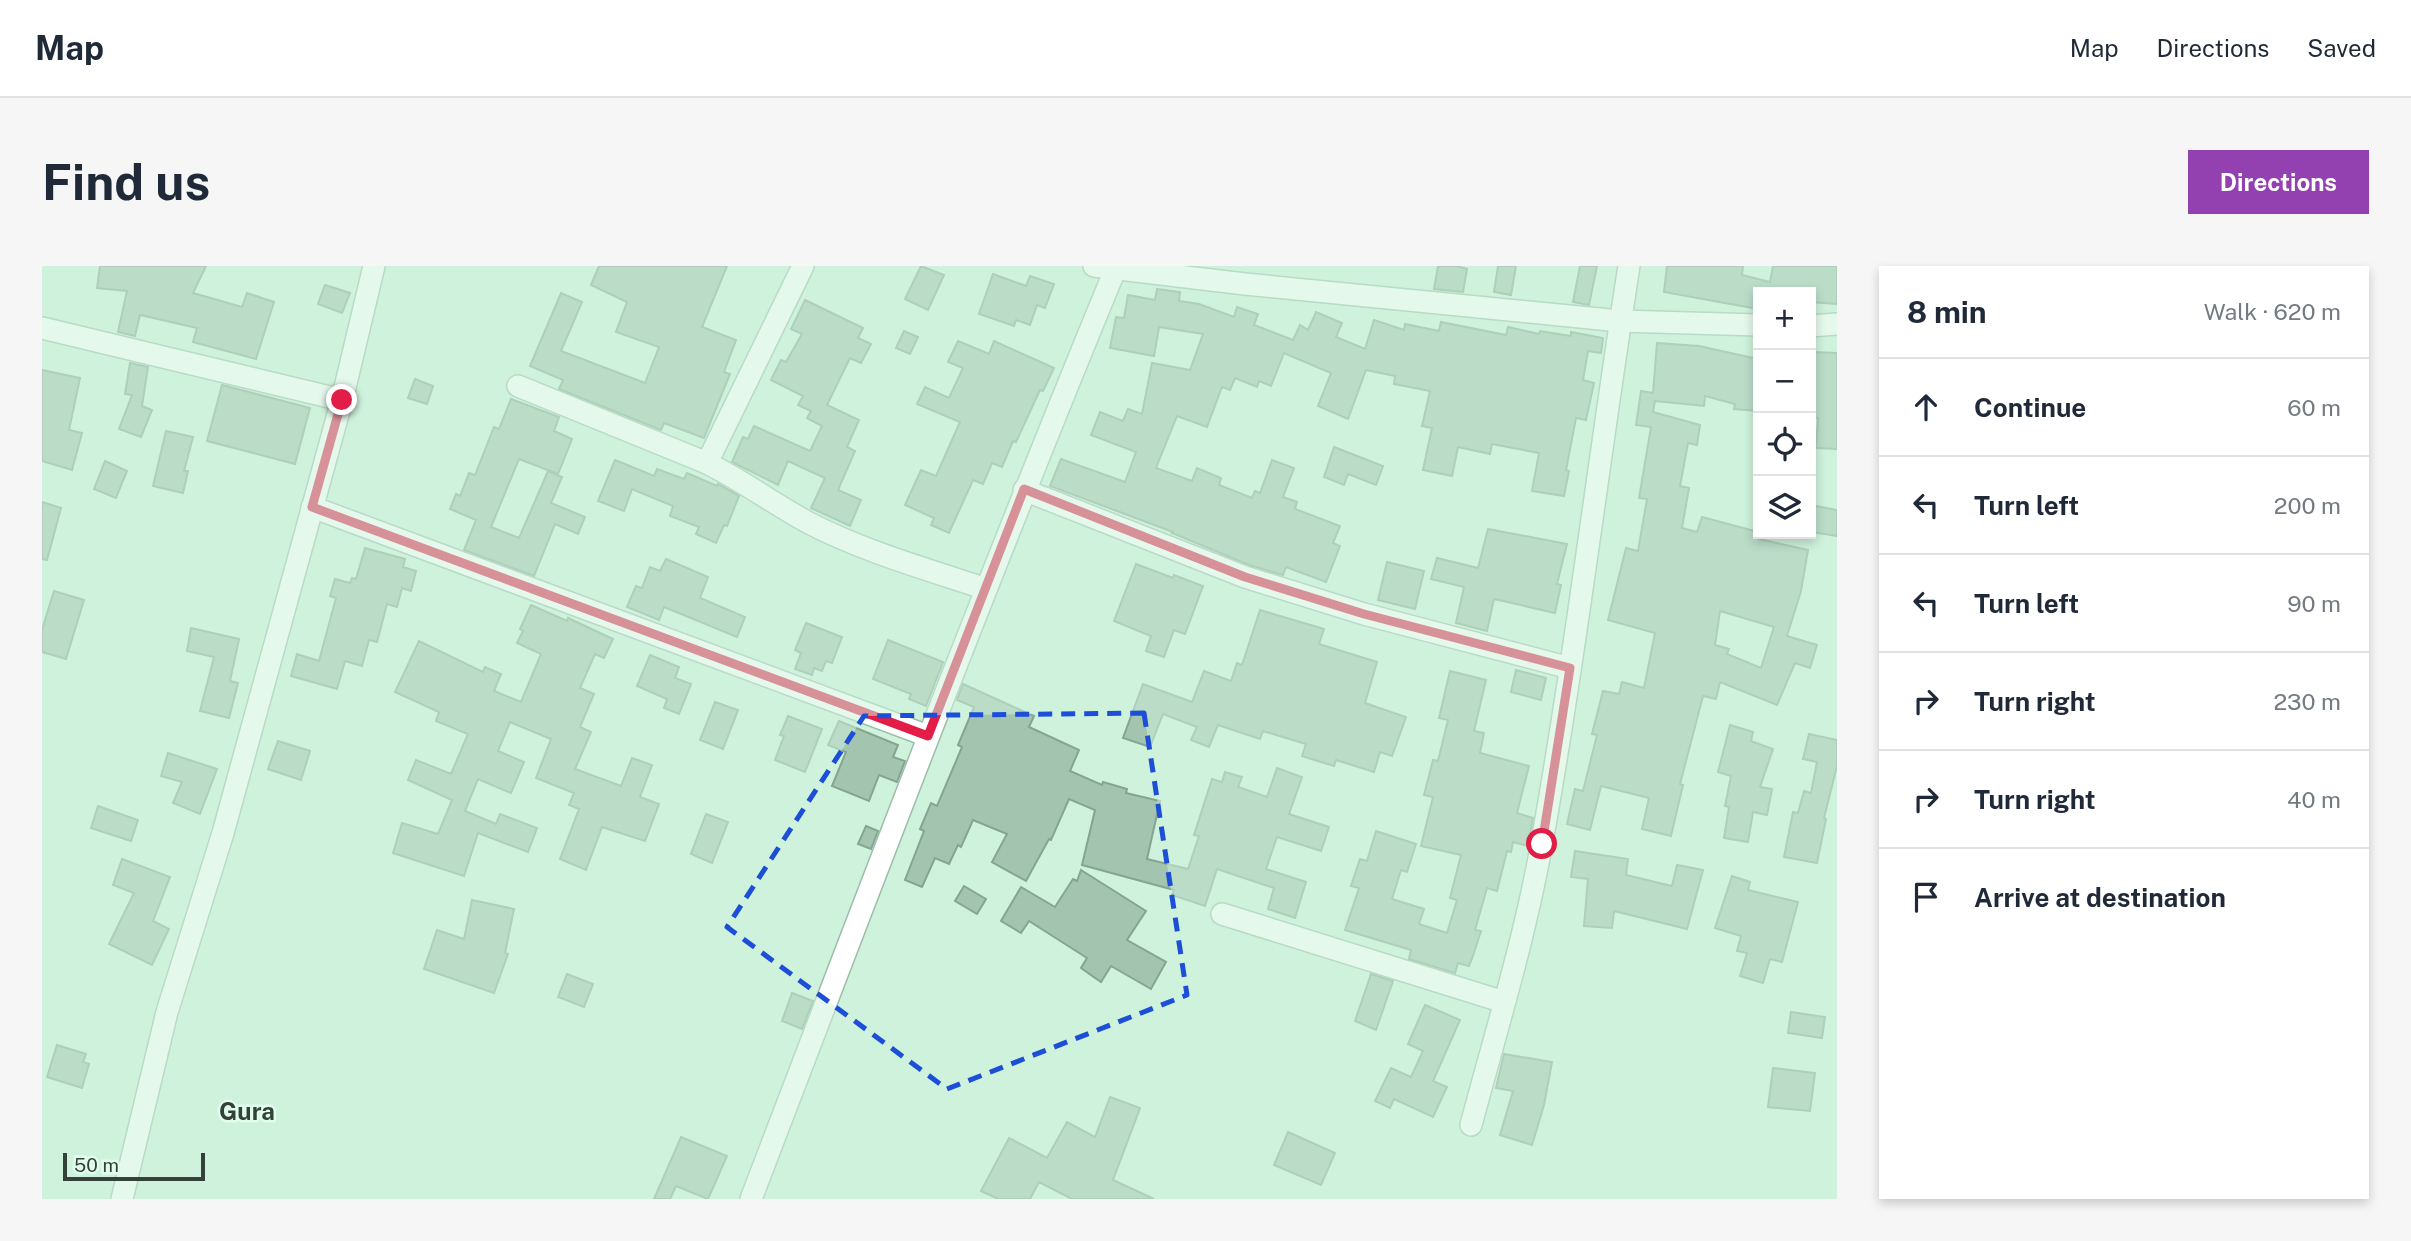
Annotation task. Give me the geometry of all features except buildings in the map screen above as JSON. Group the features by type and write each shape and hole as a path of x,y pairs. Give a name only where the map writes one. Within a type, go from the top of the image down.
{"street":[{"path":"122,1199 167,1012 223,834 342,400 374,266"},
{"path":"707,463 803,266"},
{"path":"1471,1125 1522,934 1542,844 1629,266"},
{"path":"751,1199 1024,489 1104,268 1620,321 1753,325"},
{"path":"1816,326 1837,324"},
{"path":"42,328 342,400"},
{"path":"518,386 707,463 828,532 986,589"},
{"path":"1024,489 1245,577 1364,614 1570,668"},
{"path":"312,507 928,736"},
{"path":"1222,914 1504,1002"}],"highlighted area":[{"path":"1144,713 1187,995 947,1089 727,927 864,716"}],"district":[{"name":"Gura","path":"247,1112"}],"route":[{"path":"342,400 312,507 928,736 1024,489 1245,577 1364,614 1570,668 1542,844"}]}
